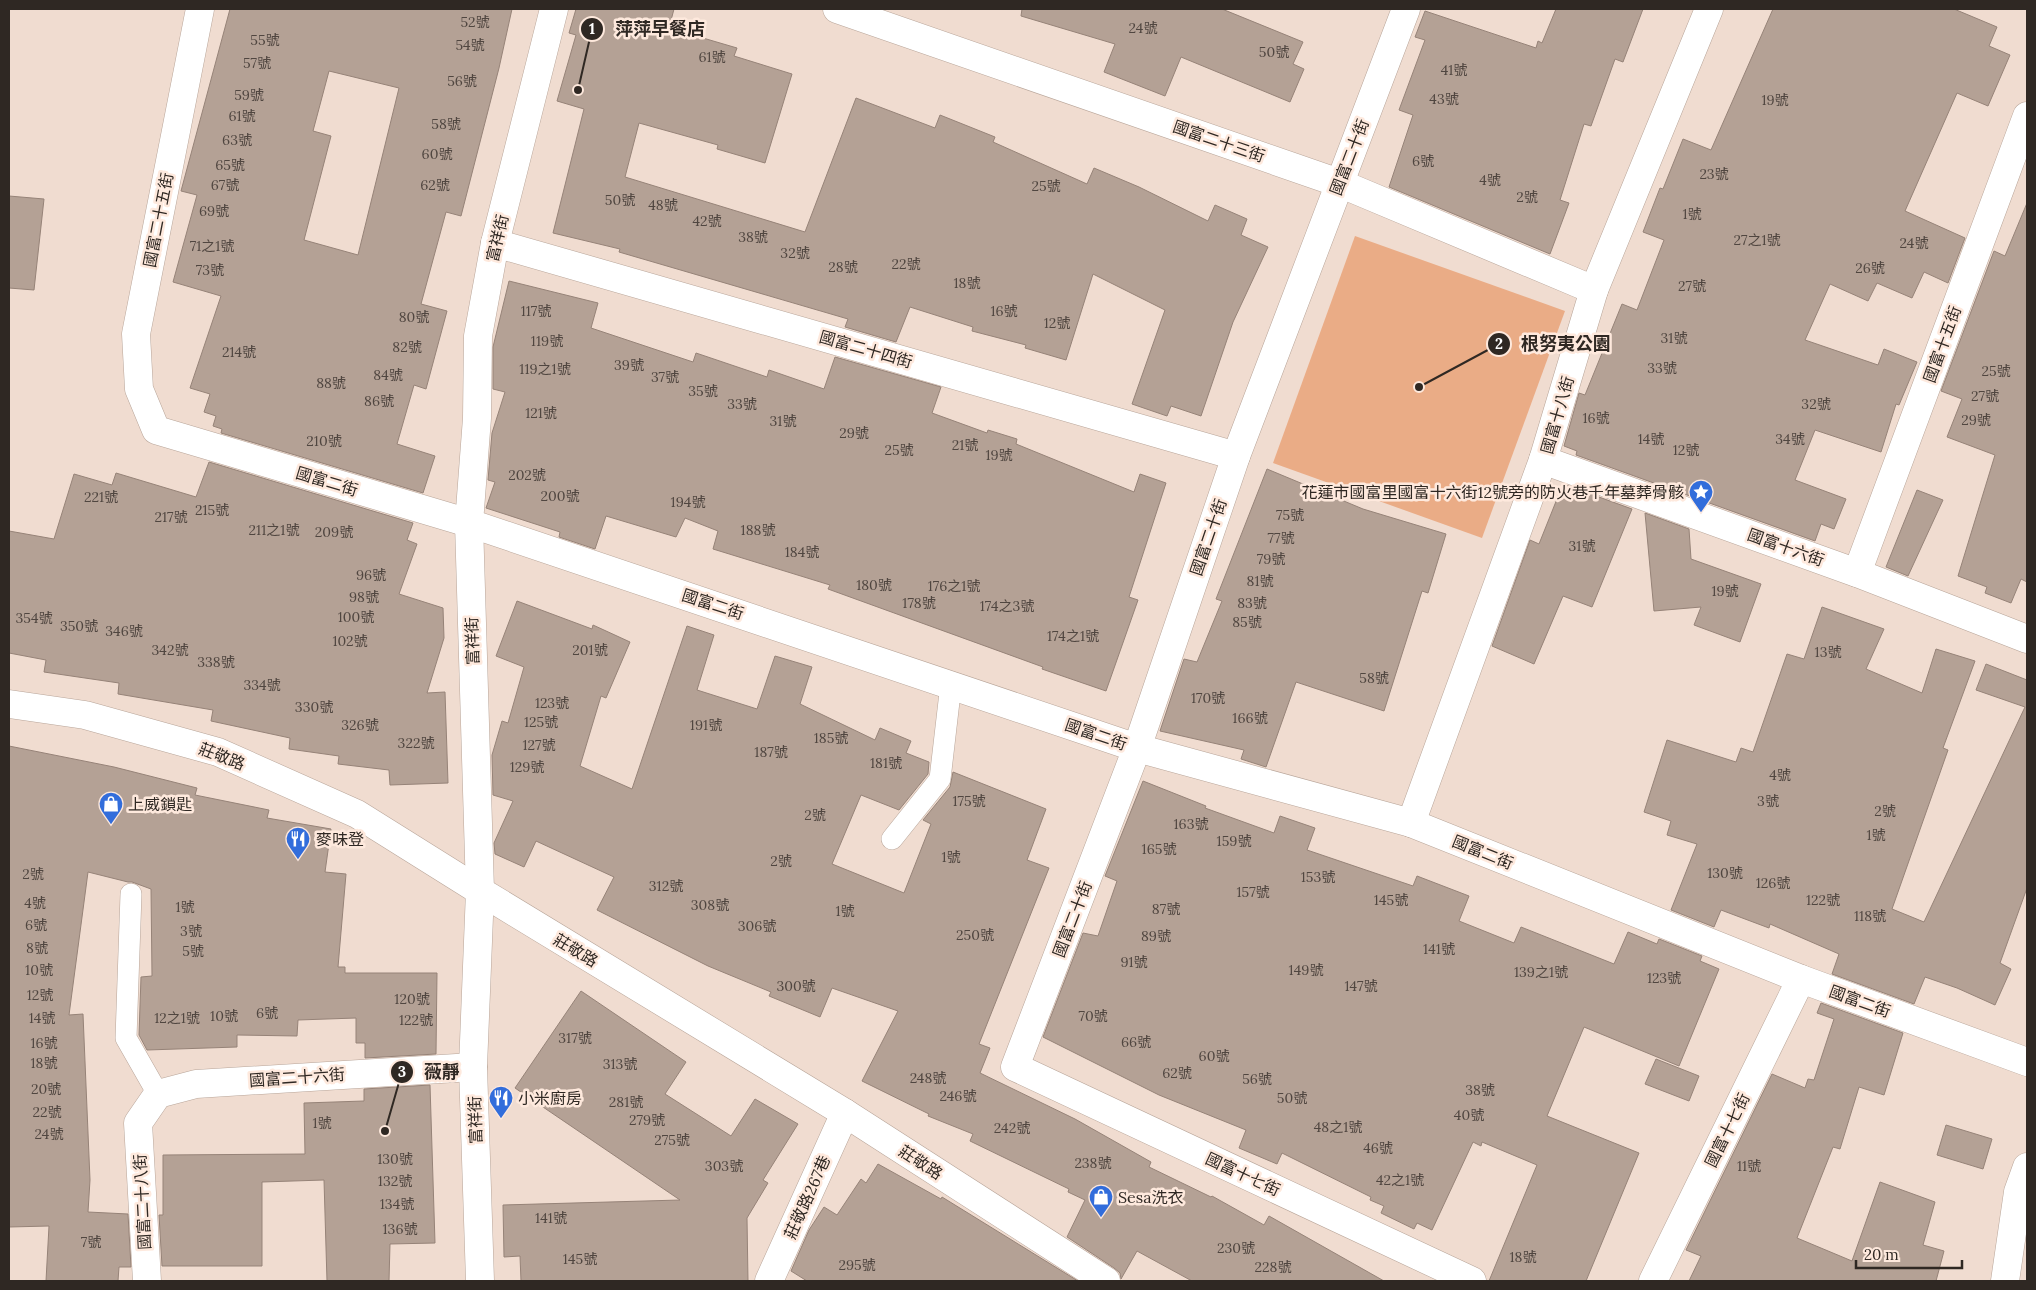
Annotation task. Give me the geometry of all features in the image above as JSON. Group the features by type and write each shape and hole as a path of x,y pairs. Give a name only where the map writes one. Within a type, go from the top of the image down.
{"street":[{"name":"國富二十五街","path":"156,430 139,389 136,334 200,9"},
{"name":"富祥街","path":"480,1281 473,1067 480,891 469,523 477,418 478,336 495,243 554,9"},
{"name":"國富二十三街","path":"837,9 1339,183 1594,290"},
{"name":"國富二十街","path":"1015,1068 1136,748 1236,456 1406,9"},
{"name":"國富十八街","path":"1411,823 1544,460 1594,290 1709,9"},
{"name":"國富十五街","path":"1857,573 2027,116"},
{"name":"國富二十四街","path":"495,243 1236,456"},
{"name":"國富二街","path":"156,430 469,523 951,684 1136,748 1411,823 1801,979 2027,1062"},
{"name":"國富十六街","path":"1544,460 1857,573 2027,639"},
{"name":"莊敬路","path":"9,704 86,715 218,752 357,814 845,1113 1106,1281"},
{"name":"國富十七街","path":"1653,1281 1801,979"},
{"name":"國富二十六街","path":"158,1094 196,1084 473,1067"},
{"name":"國富十七街","path":"1015,1068 1472,1281"},
{"name":"國富二十八街","path":"147,1281 138,1123 158,1094"},
{"name":"莊敬路267巷","path":"769,1281 845,1113"},
{"path":"2005,1281 2018,1192 2027,1167"}],"lane":[{"path":"892,839 940,779 951,684"},
{"path":"131,894 126,1038 158,1094"}],"shaded area":[{"path":"1355,236 1565,311 1482,538 1273,463"}],"building":[{"path":"230,9 512,9 461,216 446,212 421,304 447,311 426,389 414,385 397,444 435,456 423,493 221,433 222,429 213,426 216,416 204,412 210,394 190,388 221,296 173,282 197,195 181,191","holes":["329,71 399,88 358,255 304,240 331,136 313,131"]},
{"path":"576,9 674,9 669,28 737,48 734,56 792,74 765,163 717,149 718,145 639,123 625,177 805,232 856,98 935,128 940,115 995,137 993,142 1087,184 1094,168 1139,187 1208,221 1215,205 1247,219 1241,235 1268,247 1233,322 1201,416 1171,406 1167,416 1132,404 1165,310 1093,274 1066,360 1025,348 1026,345 972,331 973,327 910,307 896,342 845,327 848,319 619,252 620,249 553,233 584,109 557,101 576,35 569,33"},
{"path":"1022,9 1222,9 1303,42 1293,64 1304,69 1290,102 1181,57 1165,96 1104,72 1115,44 1021,16"},
{"path":"1556,9 1643,9 1623,62 1615,59 1591,126 1584,124 1560,200 1569,203 1550,254 1389,187 1413,115 1399,110 1425,40 1415,37 1425,11 1536,48 1538,41 1542,43"},
{"path":"1773,9 1954,9 1997,27 1989,46 2010,55 1988,106 1957,93 1905,211 1965,238 1948,283 1924,272 1912,298 1877,283 1868,301 1830,284 1805,340 1878,365 1884,349 1917,362 1899,405 1896,404 1881,452 1815,430 1795,480 1846,499 1834,529 1821,524 1815,541 1576,455 1577,451 1564,446 1579,393 1585,395 1622,304 1637,310 1664,240 1643,232 1660,188 1663,189 1683,139 1711,150"},
{"path":"9,196 44,199 34,290 9,288"},
{"path":"2027,203 2027,582 2021,579 2011,603 1985,593 1987,587 1958,576 1995,455 1947,437 1962,399 1941,391 1994,251 2005,256"},
{"path":"509,281 598,303 591,328 693,362 696,353 767,377 769,370 824,389 835,357 941,387 932,413 987,433 988,430 1017,439 1016,444 1134,492 1140,474 1166,483 1129,597 1138,600 1106,691 828,589 830,585 713,549 718,531 685,518 676,537 606,516 595,549 559,537 560,532 486,508 495,482 488,480 492,433 505,392 493,389 493,347"},
{"path":"209,462 413,523 407,540 417,544 399,594 443,608 444,638 427,693 445,692 448,783 390,785 389,770 338,764 339,756 289,749 290,738 211,721 213,710 118,694 119,683 44,672 46,660 9,653 9,531 54,539 74,474 112,485 116,473 196,497"},
{"path":"1267,469 1363,509 1446,534 1428,593 1422,591 1384,711 1296,682 1266,767 1241,759 1244,750 1160,731 1184,659 1197,662 1222,601 1216,599"},
{"path":"1563,484 1632,509 1592,607 1563,596 1534,664 1492,646 1530,540 1539,544"},
{"path":"1917,490 1943,500 1908,576 1886,567"},
{"path":"1645,513 1689,529 1691,559 1761,584 1740,642 1694,625 1701,607 1654,611"},
{"path":"517,601 592,629 593,625 630,642 606,698 601,696 580,766 632,789 687,626 714,635 697,690 757,709 775,656 812,667 800,704 875,740 880,728 911,741 906,753 929,762 928,774 899,810 861,795 832,864 904,893 931,824 923,820 950,787 953,772 1046,809 1027,860 1049,868 979,1044 990,1048 980,1073 1075,1119 1151,1162 1149,1167 1212,1196 1264,1225 1269,1216 1384,1281 1192,1281 1137,1251 1121,1279 1120,1273 1114,1268 1067,1237 1085,1200 1068,1192 1069,1189 970,1141 973,1134 928,1116 929,1114 862,1081 898,1011 832,988 820,1017 769,996 771,992 708,966 597,910 614,877 536,841 524,867 495,854 494,843 513,801 493,795 492,755 502,721 508,723 524,667 496,656"},
{"path":"1822,607 1884,629 1866,669 1922,693 1936,649 1975,661 1943,748 1948,750 1892,909 1924,922 2025,707 1976,690 1986,664 2027,680 2027,888 2000,963 2011,969 1995,1005 1957,988 1925,977 1914,1004 1832,974 1839,954 1770,924 1769,928 1721,910 1714,927 1671,910 1697,844 1667,835 1671,821 1644,812 1667,740 1736,762 1741,748 1753,752 1787,654 1804,659"},
{"path":"9,746 114,767 197,788 195,795 269,810 267,818 331,829 325,872 346,874 338,967 345,967 345,973 437,973 436,1054 365,1058 365,1043 356,1043 356,1018 298,1020 297,1036 237,1035 237,1047 147,1050 139,1035 141,977 152,976 151,889 132,882 88,872 69,1015 83,1014 90,1180 88,1212 128,1214 131,1267 119,1267 118,1281 46,1281 49,1226 9,1227"},
{"path":"1143,781 1206,806 1205,808 1274,833 1280,816 1315,828 1307,850 1413,886 1417,876 1469,896 1459,921 1514,943 1521,927 1614,964 1628,932 1657,944 1659,939 1702,956 1700,961 1719,969 1679,1066 1584,1027 1547,1116 1639,1153 1586,1281 1489,1281 1537,1165 1482,1142 1481,1146 1473,1142 1432,1230 1417,1223 1414,1229 1381,1213 1384,1206 1370,1200 1371,1197 1282,1153 1277,1164 1239,1148 1246,1130 1159,1095 1043,1037 1083,933 1098,936 1117,881 1105,876"},
{"path":"581,991 686,1062 665,1094 731,1136 755,1099 798,1124 763,1180 768,1183 747,1218 748,1281 521,1281 520,1256 504,1257 503,1205 680,1200 515,1088"},
{"path":"1821,1003 1903,1033 1884,1095 1859,1087 1840,1149 1833,1147 1797,1238 1852,1261 1880,1182 1935,1202 1923,1245 1944,1251 1936,1281 1689,1281 1701,1256 1686,1250 1772,1074 1805,1088 1808,1079 1814,1080 1834,1019 1817,1013"},
{"path":"1656,1059 1699,1076 1689,1101 1645,1084"},
{"path":"430,1085 435,1243 390,1244 389,1281 327,1281 324,1180 262,1182 262,1266 162,1266 159,1215 163,1215 163,1155 305,1154 304,1103 364,1101 364,1089"},
{"path":"1946,1125 1992,1139 1983,1169 1937,1155"},
{"path":"878,1164 941,1199 942,1197 1078,1281 807,1281 791,1271 809,1230 824,1207 837,1215 861,1179 866,1183"}],"place":[{"name":"萍萍早餐店","path":"578,90"},
{"name":"根努夷公園","path":"1419,387"},
{"name":"花蓮市國富里國富十六街12號旁的防火巷千年墓葬骨骸","path":"1701,513"},
{"name":"上威鎖匙","path":"111,825"},
{"name":"麥味登","path":"298,860"},
{"name":"小米廚房","path":"501,1119"},
{"name":"薇靜","path":"385,1131"},
{"name":"Sesa洗衣","path":"1101,1218"}]}
